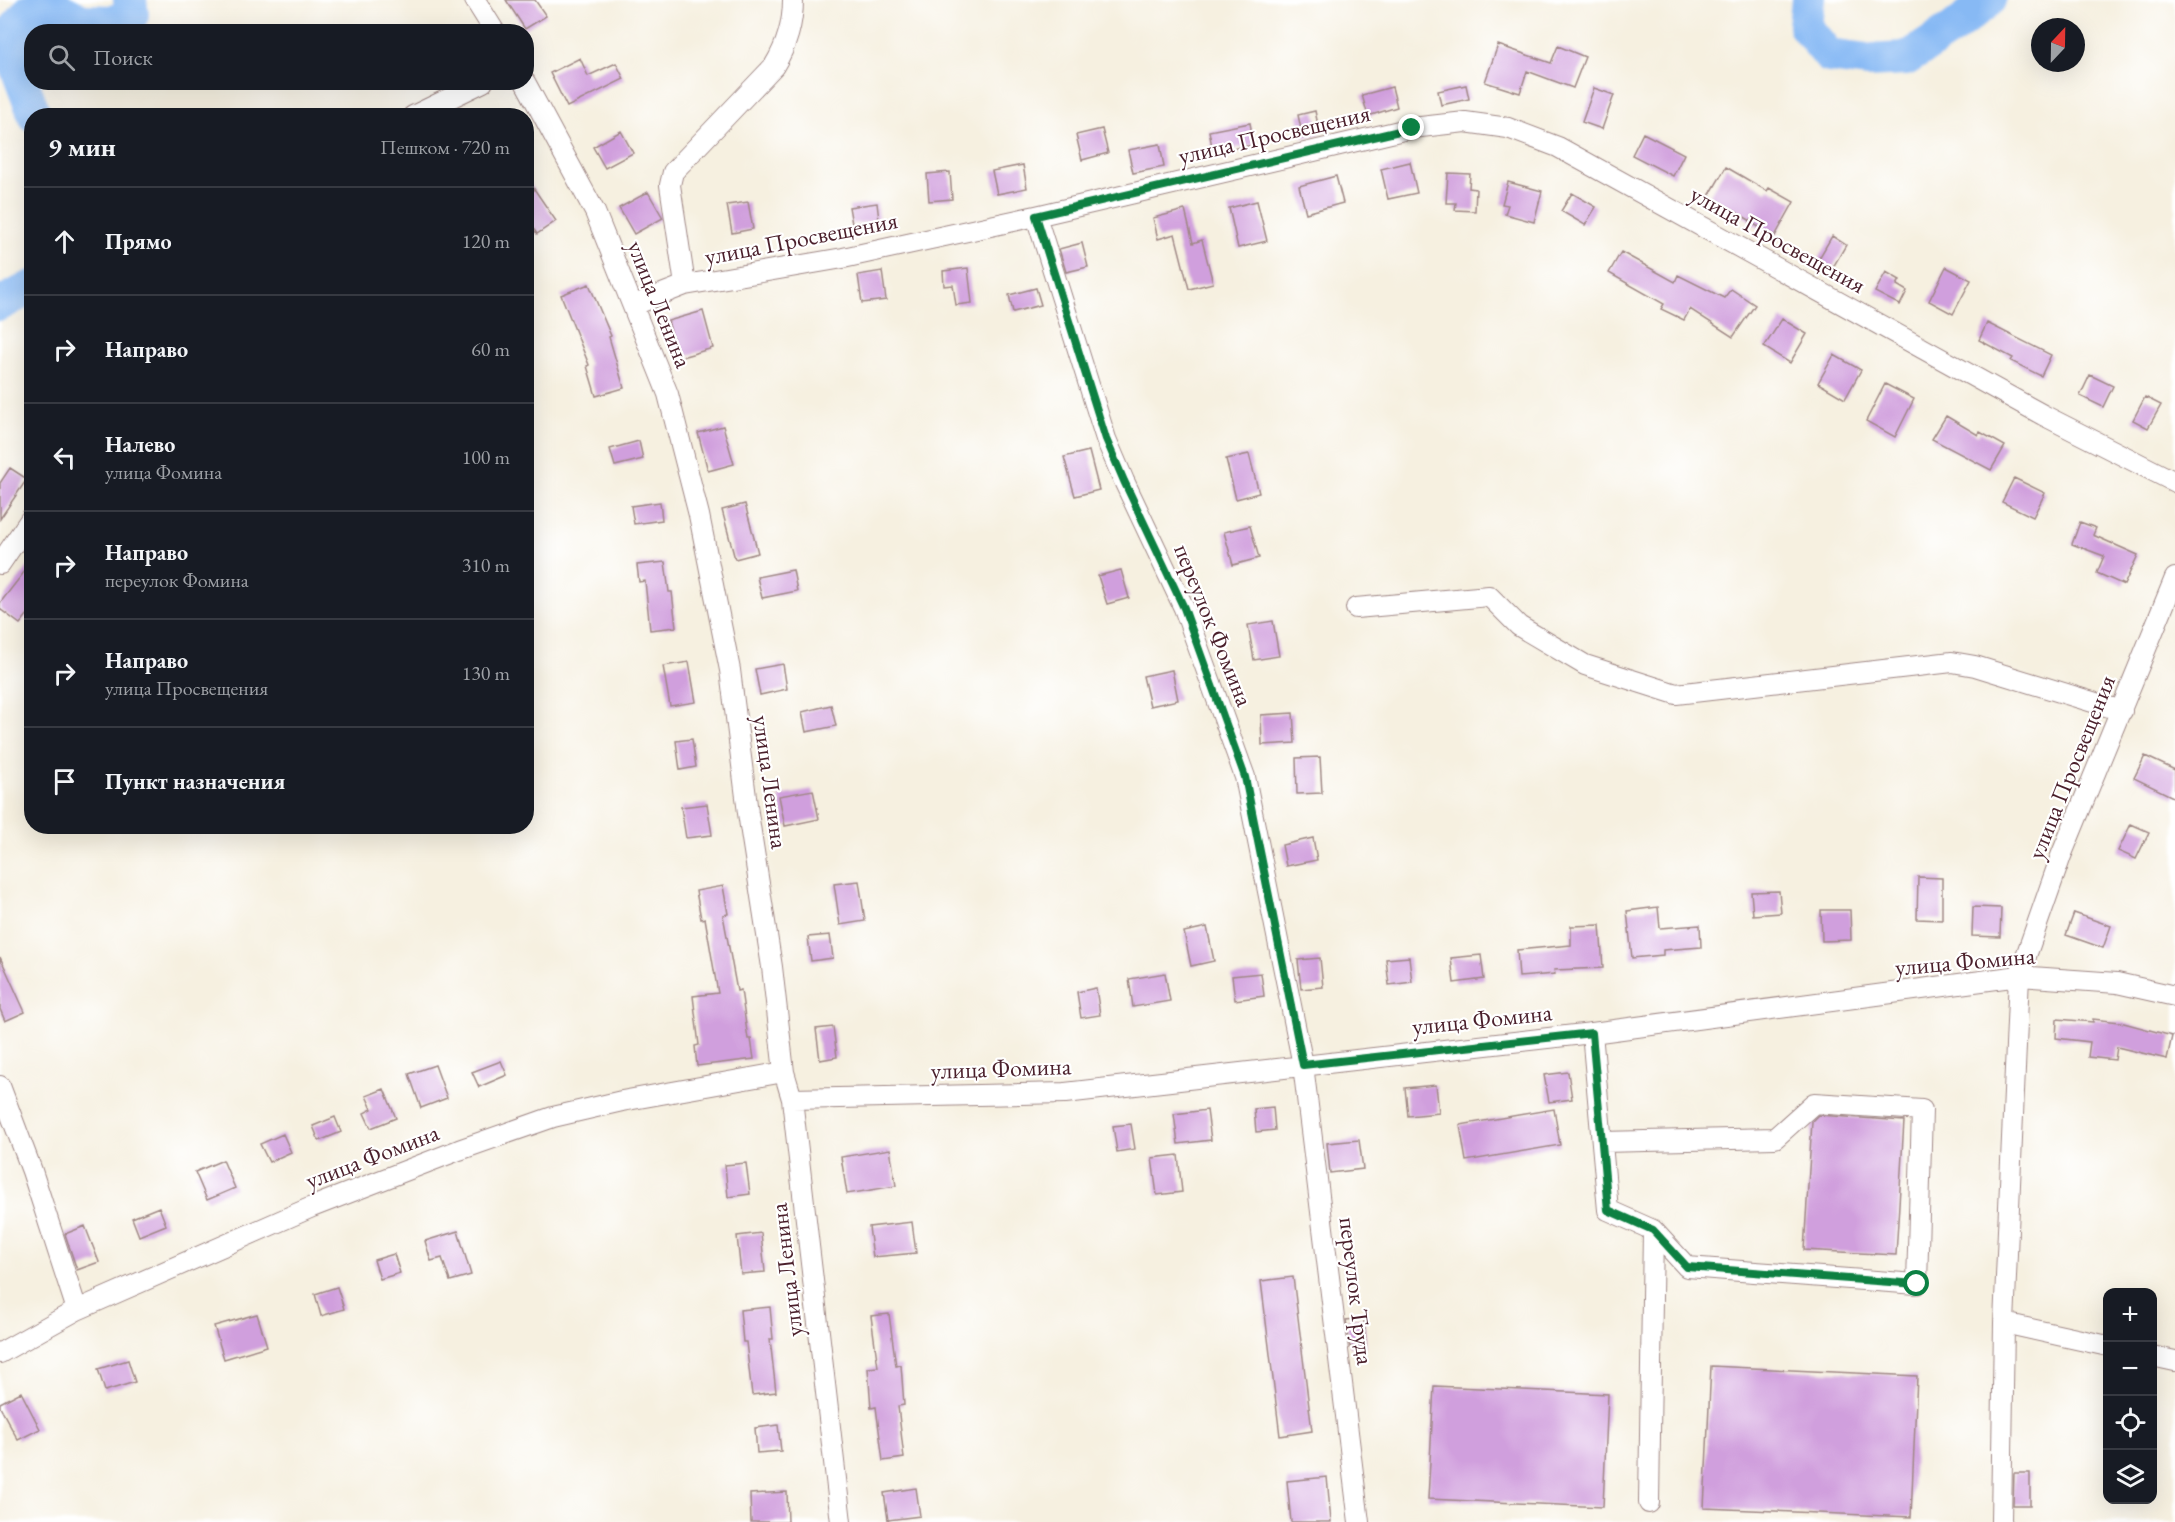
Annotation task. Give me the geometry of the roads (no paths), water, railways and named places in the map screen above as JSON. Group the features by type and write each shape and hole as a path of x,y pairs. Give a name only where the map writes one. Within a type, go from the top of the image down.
{"street":[{"path":"474,0 490,24"},
{"path":"685,285 670,185 673,172 774,66 784,50 793,20 793,0"},
{"path":"429,108 467,90"},
{"name":"улица Ленина","path":"529,90 595,212 633,305 668,394 699,515 730,670 748,813 772,967 784,1072 792,1099 841,1522"},
{"name":"улица Просвещения","path":"633,305 685,285 843,258 1036,216 1412,128 1465,122 1508,128 1568,152 2043,415 2175,482"},
{"name":"переулок Фомина","path":"1036,216 1106,439 1184,608 1245,777 1303,1065"},
{"path":"0,564 24,529"},
{"name":"улица Просвещения","path":"2001,1522 2004,1323 2019,976 2061,856 2175,578"},
{"path":"1356,608 1489,596 1519,626 1585,665 1676,694 1952,662 1976,666 2122,711"},
{"name":"улица Фомина","path":"792,1099 1065,1092 1592,1033 2019,976 2117,983 2175,996"},
{"path":"1592,1033 1608,1210 1653,1230 1687,1267 1917,1284 1922,1110 1814,1103 1775,1138 1602,1142"},
{"name":"переулок Труда","path":"1303,1065 1359,1522"},
{"name":"улица Фомина","path":"0,1353 76,1310 312,1207 459,1150 553,1117 622,1101 784,1072"},
{"path":"0,1086 32,1171 76,1310"},
{"path":"1648,1503 1653,1230"},
{"path":"2004,1323 2103,1345"},
{"path":"2157,1357 2175,1361"}],"waterway":[{"path":"24,87 14,61 14,30 30,10 57,8 82,21 113,22 132,15 130,0"},
{"path":"1808,0 1805,26 1829,56 1867,61 1906,59 1952,29 1989,0"},
{"path":"25,90 32,108"},
{"path":"0,304 24,291"}]}
